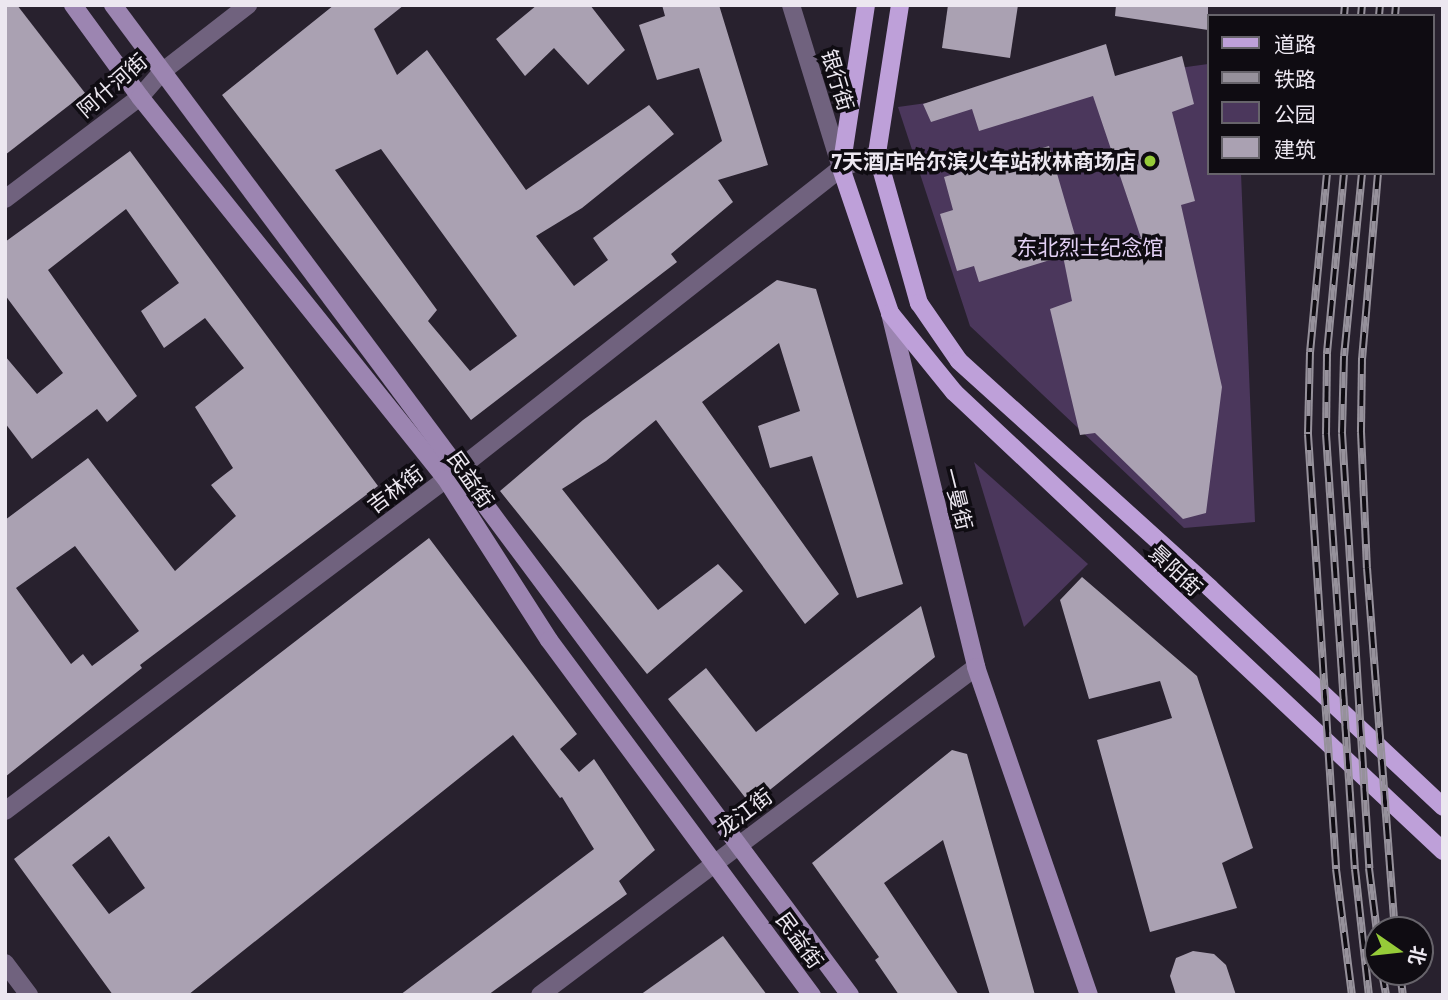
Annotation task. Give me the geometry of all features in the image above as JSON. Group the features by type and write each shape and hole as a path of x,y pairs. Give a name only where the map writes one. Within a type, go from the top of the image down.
{"main road":[{"name":"民益街","path":"73,5 140,97 452,473 549,640 812,995"},
{"name":"民益街","path":"113,5 452,473 850,995"},
{"name":"一曼街","path":"866,5 841,168 890,313 976,667 1089,995"},
{"path":"877,154 900,5"},
{"name":"景阳街","path":"877,154 919,303 959,361 1210,588 1443,807"},
{"name":"景阳街","path":"890,313 954,392 1443,851"}],"street":[{"name":"阿什河街","path":"5,199 140,97 163,71 248,5"},
{"name":"银行街","path":"791,5 841,168"},
{"name":"吉林街","path":"5,811 452,473 841,168 877,154"},
{"name":"龙江街","path":"540,995 976,667"},
{"path":"5,963 29,995"}],"green space":[{"name":"东北烈士纪念馆","path":"1206,64 1206,175 1241,175 1255,522 1184,528 970,326 898,107"},
{"path":"974,462 1088,564 1024,627"}],"building":[{"path":"5,5 17,5 85,93 5,155"},
{"path":"334,5 404,5 374,29 397,75 427,50 526,190 649,105 674,134 582,208 536,236 574,286 608,260 593,238 722,141 699,68 657,80 639,25 665,16 662,5 719,5 768,165 718,180 733,202 671,254 677,262 471,420 222,95","holes":["381,149 517,336 470,371 428,321 437,310 335,170"]},
{"path":"537,5 590,5 625,50 588,85 554,48 525,76 496,39"},
{"path":"948,5 1018,5 1010,58 942,48"},
{"path":"1116,5 1208,5 1206,30 1115,16"},
{"path":"1106,44 1115,76 1182,56 1194,104 1172,112 1195,201 1181,205 1222,387 1206,513 1183,519 1095,433 1080,435 1050,309 1072,301 1063,256 979,282 974,266 957,271 940,214 953,210 944,177 1049,146 1081,256 1141,238 1093,96 979,131 972,109 931,122 923,104"},
{"path":"130,151 378,486 140,665 142,668 5,777 5,520 88,458 175,571 236,516 211,485 233,468 195,407 244,368 205,318 164,348 141,311 179,283 126,209 48,270 137,396 107,422 97,409 32,459 5,423 5,356 37,394 63,373 5,295 5,242","holes":["75,546 139,631 92,666 83,654 71,664 16,588"]},
{"path":"777,280 816,289 903,584 857,598 812,456 770,468 758,426 800,411 779,343 702,402 839,594 805,624 656,420 606,461 562,489 658,610 718,564 743,591 647,674 500,491 583,420"},
{"path":"429,538 577,734 560,749 579,772 594,759 655,850 619,881 627,894 488,995 400,995 594,849 562,797 560,798 513,735 188,995 113,995 14,859","holes":["109,836 145,888 109,914 72,865"]},
{"path":"1082,577 1197,676 1253,848 1222,863 1237,908 1150,932 1097,740 1172,718 1160,681 1089,699 1060,600"},
{"path":"921,606 935,657 751,805 668,699 706,668 756,732"},
{"path":"952,750 967,754 1035,995 990,995 943,840 884,883 959,995 899,995 875,960 879,957 812,863"},
{"path":"723,936 767,995 640,995"},
{"path":"1193,951 1214,954 1226,965 1236,995 1176,995 1170,976 1176,958"}],"railway":[{"path":"1344,14 1345,5"},
{"path":"1361,14 1362,5"},
{"path":"1379,14 1380,5"},
{"path":"1395,14 1396,5"},
{"path":"1327,175 1310,352 1308,434 1336,869 1352,995"},
{"path":"1344,175 1327,354 1326,434 1355,869 1369,995"},
{"path":"1362,175 1344,356 1342,433 1369,868 1375,916"},
{"path":"1378,175 1362,358 1361,432 1367,568 1394,916"},
{"path":"1384,986 1386,995"},
{"path":"1402,986 1403,995"}],"place":[{"name":"7天酒店哈尔滨火车站秋林商场店","path":"1150,161"}]}
